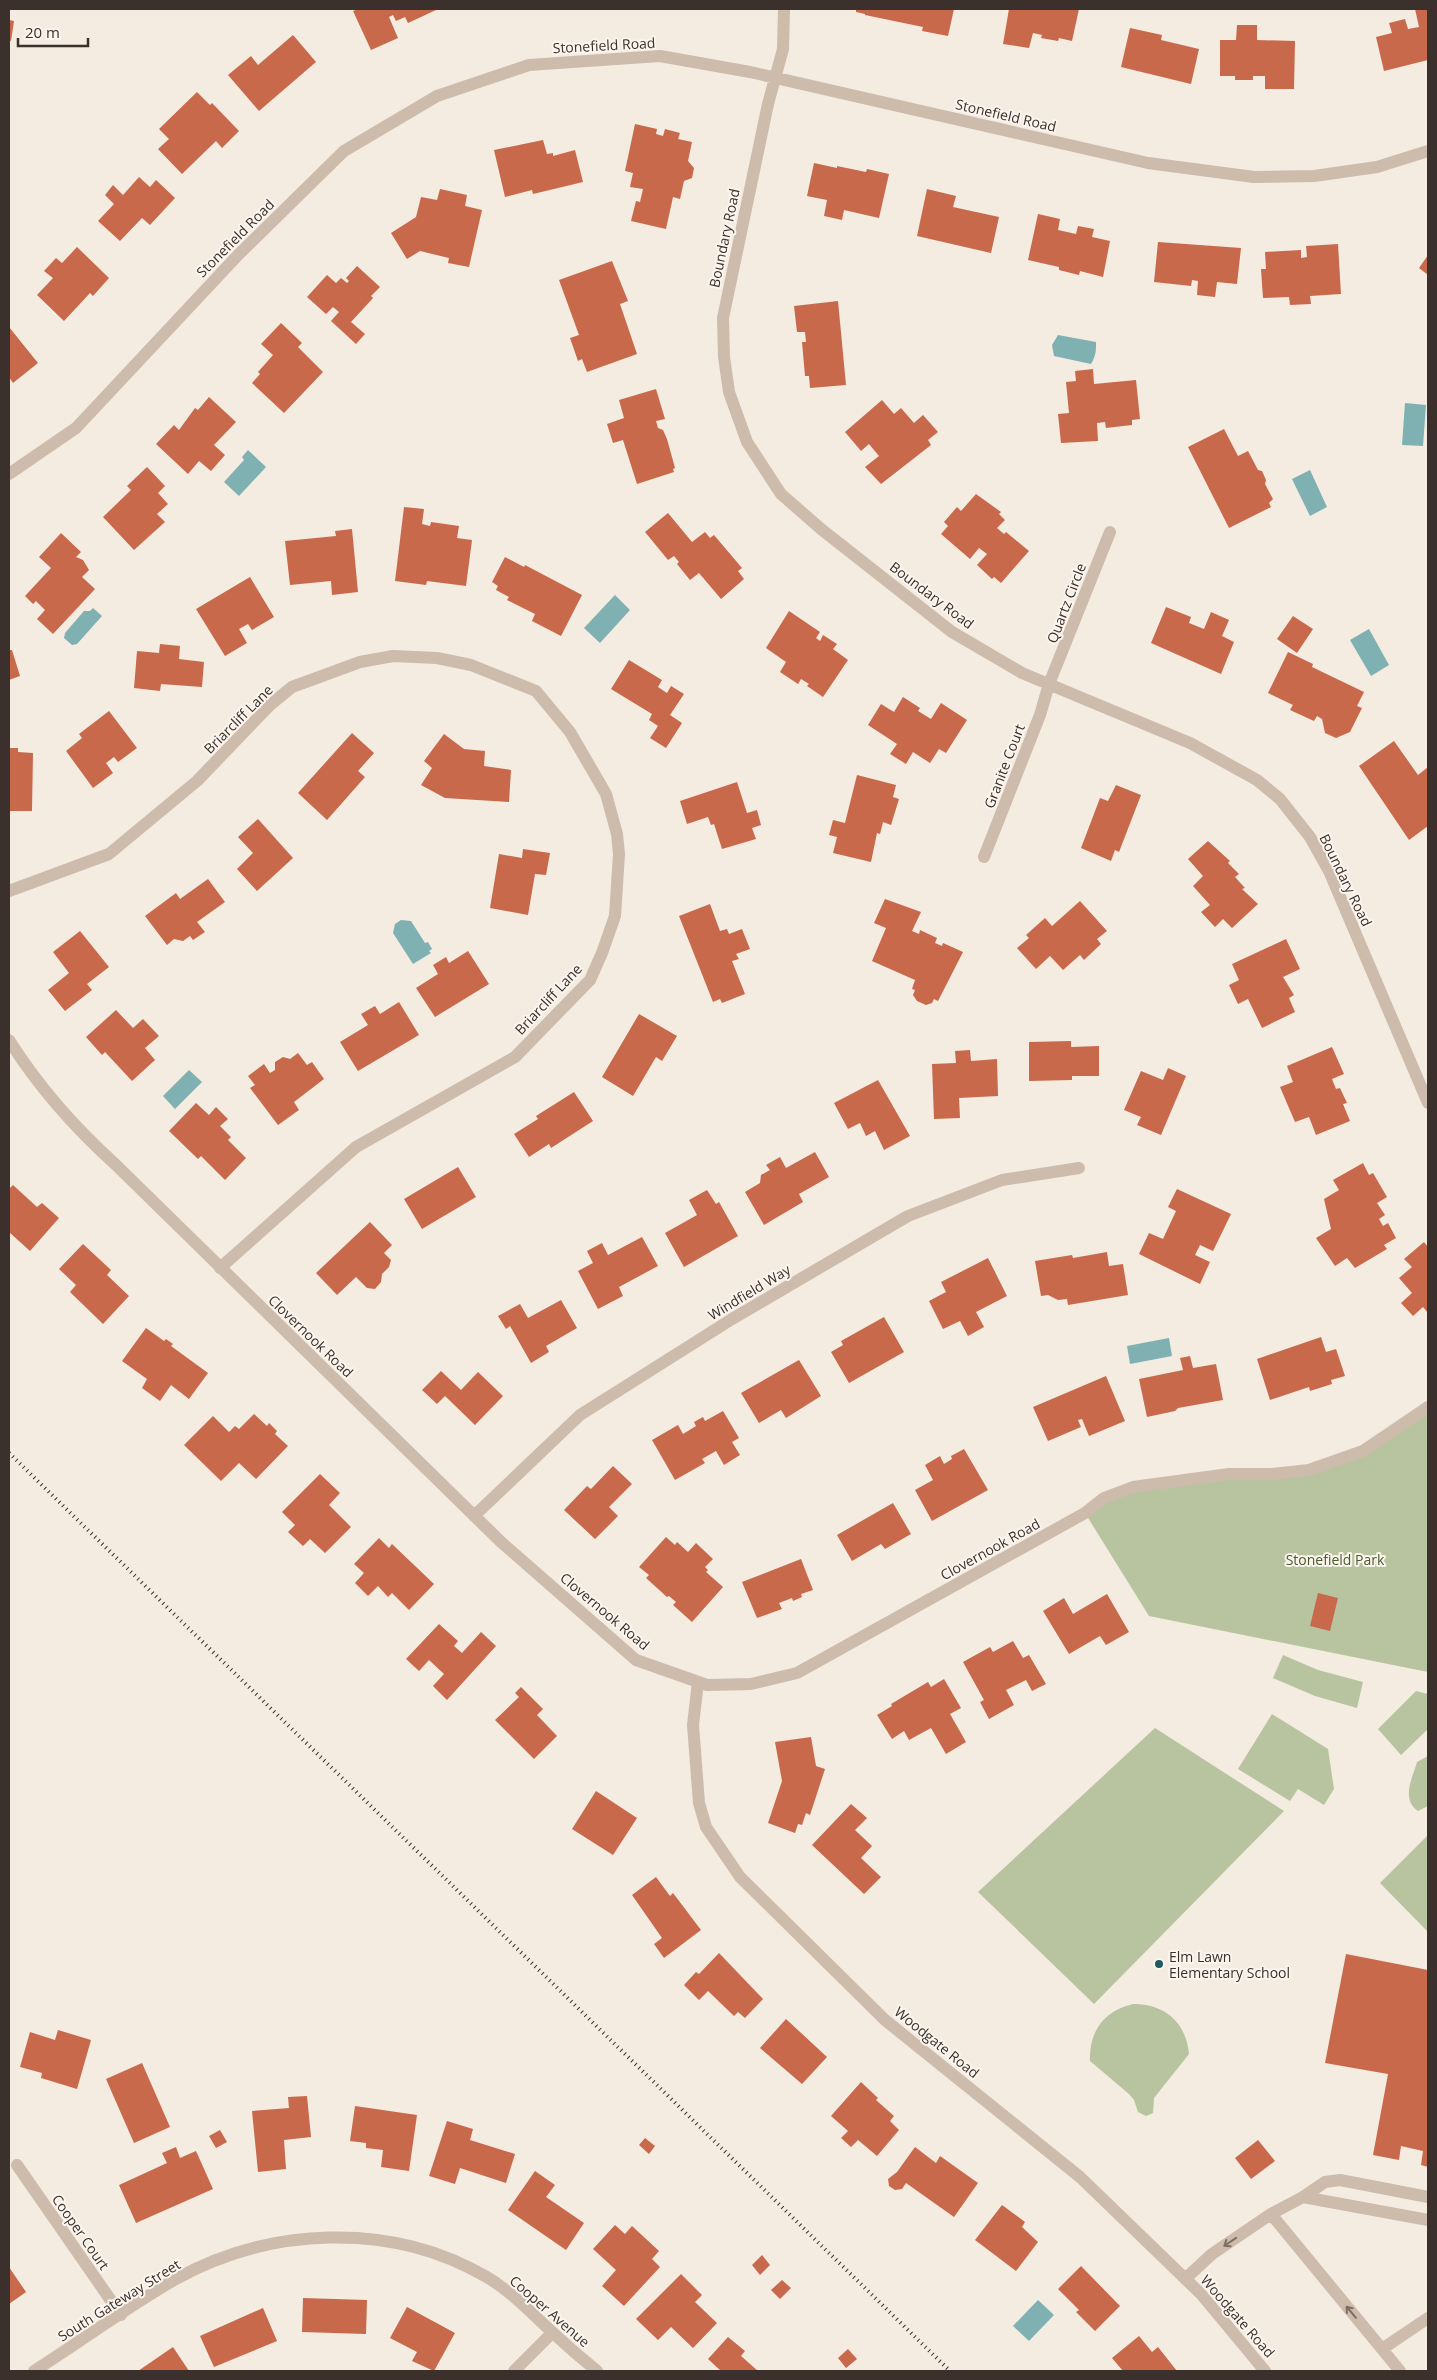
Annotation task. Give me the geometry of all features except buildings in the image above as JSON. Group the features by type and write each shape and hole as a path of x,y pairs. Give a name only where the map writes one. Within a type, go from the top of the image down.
{"street":[{"name":"Boundary Road","path":"784,9 782,49 768,104 723,318 724,357 729,392 747,442 781,494 821,529 952,632 1022,673 1190,743 1244,772 1280,799 1310,837 1329,872 1428,1103"},
{"name":"Stonefield Road","path":"9,474 76,428 238,254 344,152 437,96 529,64 660,56 776,78 1148,163 1202,172 1254,177 1314,176 1377,167 1428,151"},
{"name":"Quartz Circle","path":"1049,684 1110,532"},
{"name":"Briarcliff Lane","path":"9,891 109,854 197,781 270,705 292,687 368,660 393,656 437,658 471,666 536,691 570,732 606,794 619,854 615,916 590,980 515,1057 356,1148 220,1268"},
{"name":"Granite Court","path":"984,857 1040,715 1049,684"},
{"name":"Clovernook Road","path":"9,1040 46,1093 84,1136 115,1164 474,1516 636,1660 707,1685 751,1684 797,1673 1085,1513 1104,1498 1134,1486 1229,1474 1272,1474 1309,1470 1363,1451 1428,1407"},
{"name":"Windfield Way","path":"474,1516 580,1415 732,1319 908,1216 1002,1180 1080,1168"},
{"name":"Woodgate Road","path":"698,1682 692,1725 699,1803 706,1827 740,1877 885,2020 1080,2177 1201,2294 1266,2371"},
{"name":"Cooper Court","path":"17,2165 121,2315"},
{"path":"1185,2279 1212,2254 1271,2214 1303,2197 1325,2182 1340,2180 1428,2197"},
{"path":"1303,2197 1428,2220"},
{"path":"1271,2214 1400,2371"},
{"name":"Cooper Avenue","path":"309,2238 348,2237 382,2240 416,2247 450,2258 486,2276 510,2294 597,2371"},
{"name":"South Gateway Street","path":"34,2371 174,2280 224,2257 264,2245 309,2238"},
{"path":"1382,2350 1428,2318"},
{"path":"514,2371 552,2333"}],"green space":[{"name":"Stonefield Park","path":"1428,1407 1428,1672 1149,1616 1085,1513 1133,1487 1272,1474 1363,1451"},
{"path":"1283,1655 1318,1670 1363,1682 1357,1708 1315,1696 1273,1678"},
{"path":"1416,1691 1428,1694 1428,1729 1401,1755 1378,1729"},
{"path":"1272,1714 1328,1749 1334,1789 1324,1805 1298,1789 1290,1801 1238,1769"},
{"path":"1155,1728 1284,1811 1094,2004 978,1892"},
{"path":"1428,1756 1428,1806 1418,1811 1410,1801 1409,1788 1417,1762"},
{"path":"1428,1835 1428,1932 1380,1883"},
{"path":"1133,2004 1155,2007 1172,2017 1183,2033 1189,2054 1154,2098 1153,2113 1146,2116 1138,2112 1134,2100 1129,2094 1090,2061 1092,2040 1100,2024 1114,2012"}],"water":[{"path":"1058,335 1096,342 1094,358 1091,364 1054,356 1052,345"},
{"path":"1405,403 1426,405 1423,446 1402,445"},
{"path":"248,450 266,467 239,496 224,482 244,460 242,457"},
{"path":"1310,470 1327,507 1310,516 1292,479"},
{"path":"615,595 630,610 600,643 584,628"},
{"path":"93,608 102,616 77,644 72,645 64,638 65,633 84,611 90,611"},
{"path":"1369,629 1389,665 1371,676 1350,640"},
{"path":"401,920 411,921 425,943 428,942 432,949 429,951 431,953 413,964 393,933 395,924"},
{"path":"189,1070 202,1082 175,1109 163,1096"},
{"path":"1169,1338 1172,1356 1130,1364 1127,1346"},
{"path":"1038,2300 1054,2315 1029,2341 1013,2326"}],"railway":[{"path":"9,1453 950,2371"}],"place":[{"name":"Elm Lawn Elementary School","path":"1159,1964"}]}
